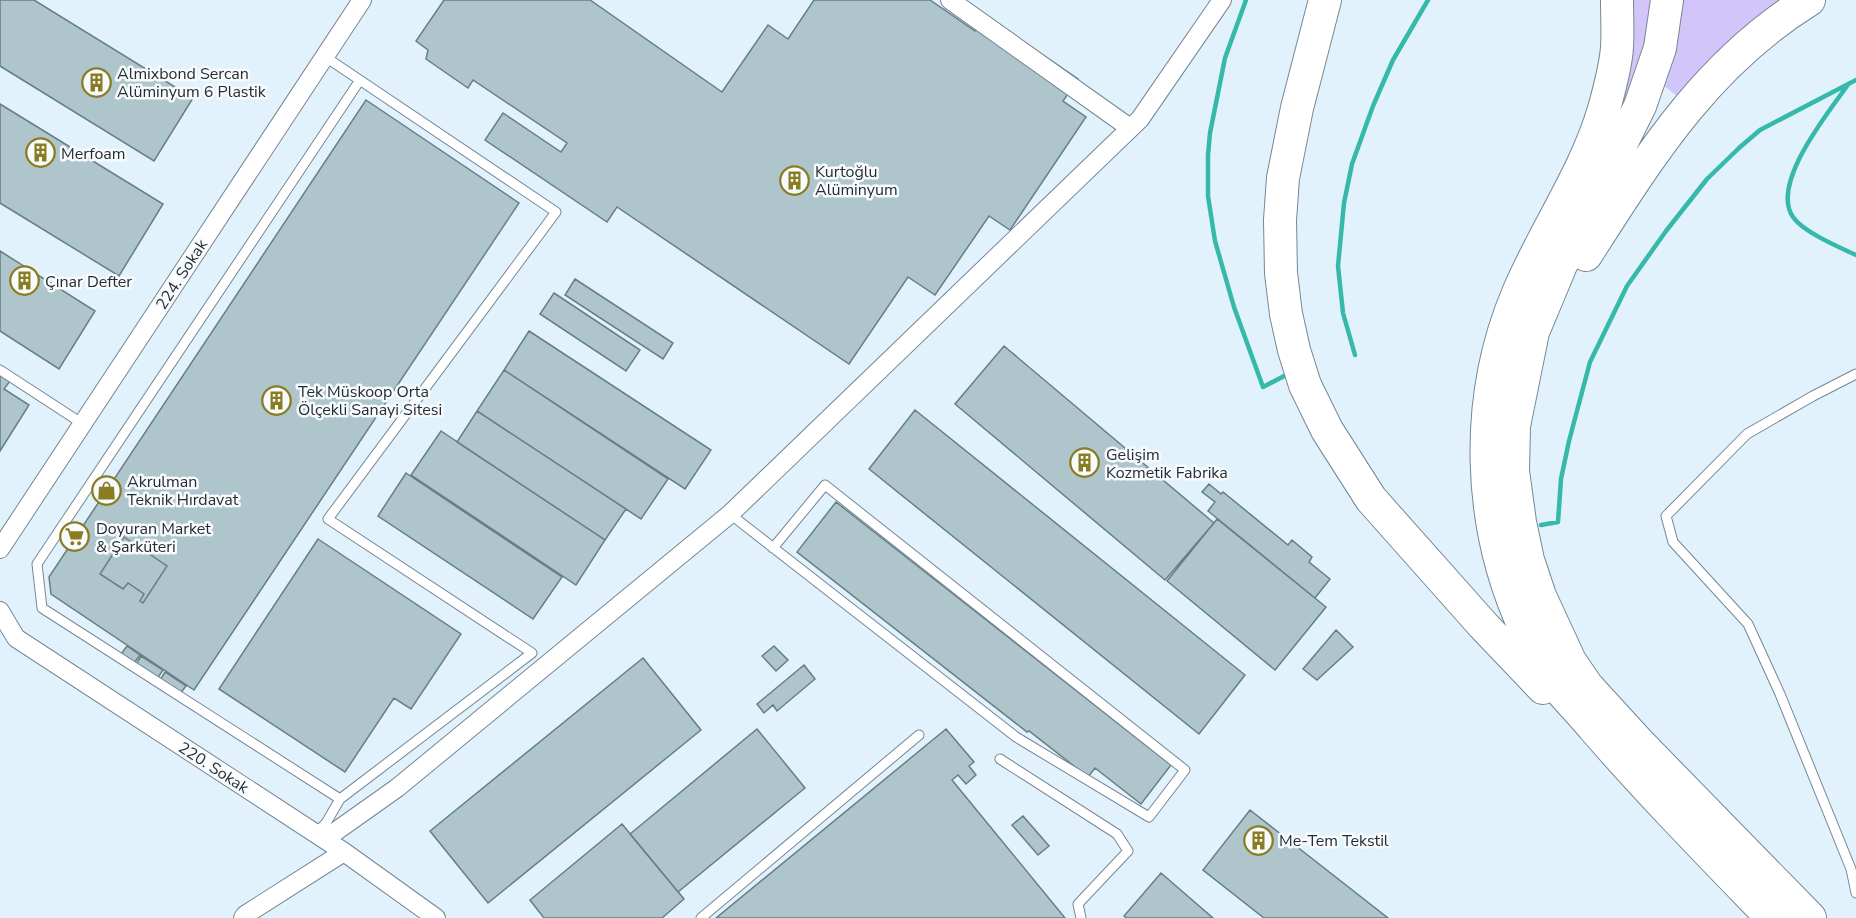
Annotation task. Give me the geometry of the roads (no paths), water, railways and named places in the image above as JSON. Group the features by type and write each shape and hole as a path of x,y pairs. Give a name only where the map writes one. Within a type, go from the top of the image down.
{"highway":[{"path":"1325,0 1283,178 1280,220 1281,273 1286,314 1305,386 1327,430 1371,500 1577,724 1641,782"},
{"path":"1617,0 1617,50 1604,109 1588,151 1525,276 1498,348 1487,425 1487,460 1493,528 1514,604 1550,678 1641,782 1772,918"},
{"path":"1667,0 1660,48 1640,106 1561,265 1533,332 1514,426 1513,471 1520,522 1528,560 1540,596 1570,662 1587,686 1611,714 1810,918"},
{"path":"1514,426 1554,307 1666,134 1729,62 1770,27 1809,0"}],"street":[{"name":"224. Sokak","path":"0,549 362,0"},
{"path":"950,0 1130,128"},
{"path":"320,836 397,788 730,514 1140,119 1222,0"},
{"name":"220. Sokak","path":"0,611 16,638 320,836 436,918"},
{"path":"243,918 344,852"}],"lane":[{"path":"320,836 340,799 532,653 328,519 556,212 324,56"},
{"path":"340,799 42,608 37,564 360,80"},
{"path":"0,370 83,424"},
{"path":"1856,374 1747,434 1666,516 1673,542 1748,624 1780,694 1846,858 1856,892"},
{"path":"730,514 773,548 1016,737 1149,817 1185,770 825,486 773,548"},
{"path":"701,918 919,735"},
{"path":"1000,759 1117,834 1128,851 1078,904 1081,918"}],"waterway":[{"path":"1246,0 1225,58 1210,133 1208,196 1215,241 1234,307 1263,387 1290,373"},
{"path":"1355,355 1343,313 1338,266 1344,203 1352,164 1393,60 1428,0"},
{"path":"1541,525 1558,522 1561,479 1590,362 1627,286 1707,179 1739,148 1760,130 1856,80"},
{"path":"1847,86 1804,149 1789,186 1788,203 1798,223 1822,239 1856,255"}],"place":[{"name":"Almixbond Sercan Alüminyum 6 Plastik","path":"96,82"},
{"name":"Merfoam","path":"40,153"},
{"name":"Kurtoğlu Alüminyum","path":"794,180"},
{"name":"Çınar Defter","path":"24,281"},
{"name":"Tek Müskoop Orta Ölçekli Sanayi Sitesi","path":"277,400"},
{"name":"Gelişim Kozmetik Fabrika","path":"1085,463"},
{"name":"Akrulman Teknik Hırdavat","path":"106,490"},
{"name":"Doyuran Market & Şarküteri","path":"75,537"},
{"name":"Me-Tem Tekstil","path":"1258,840"}]}
